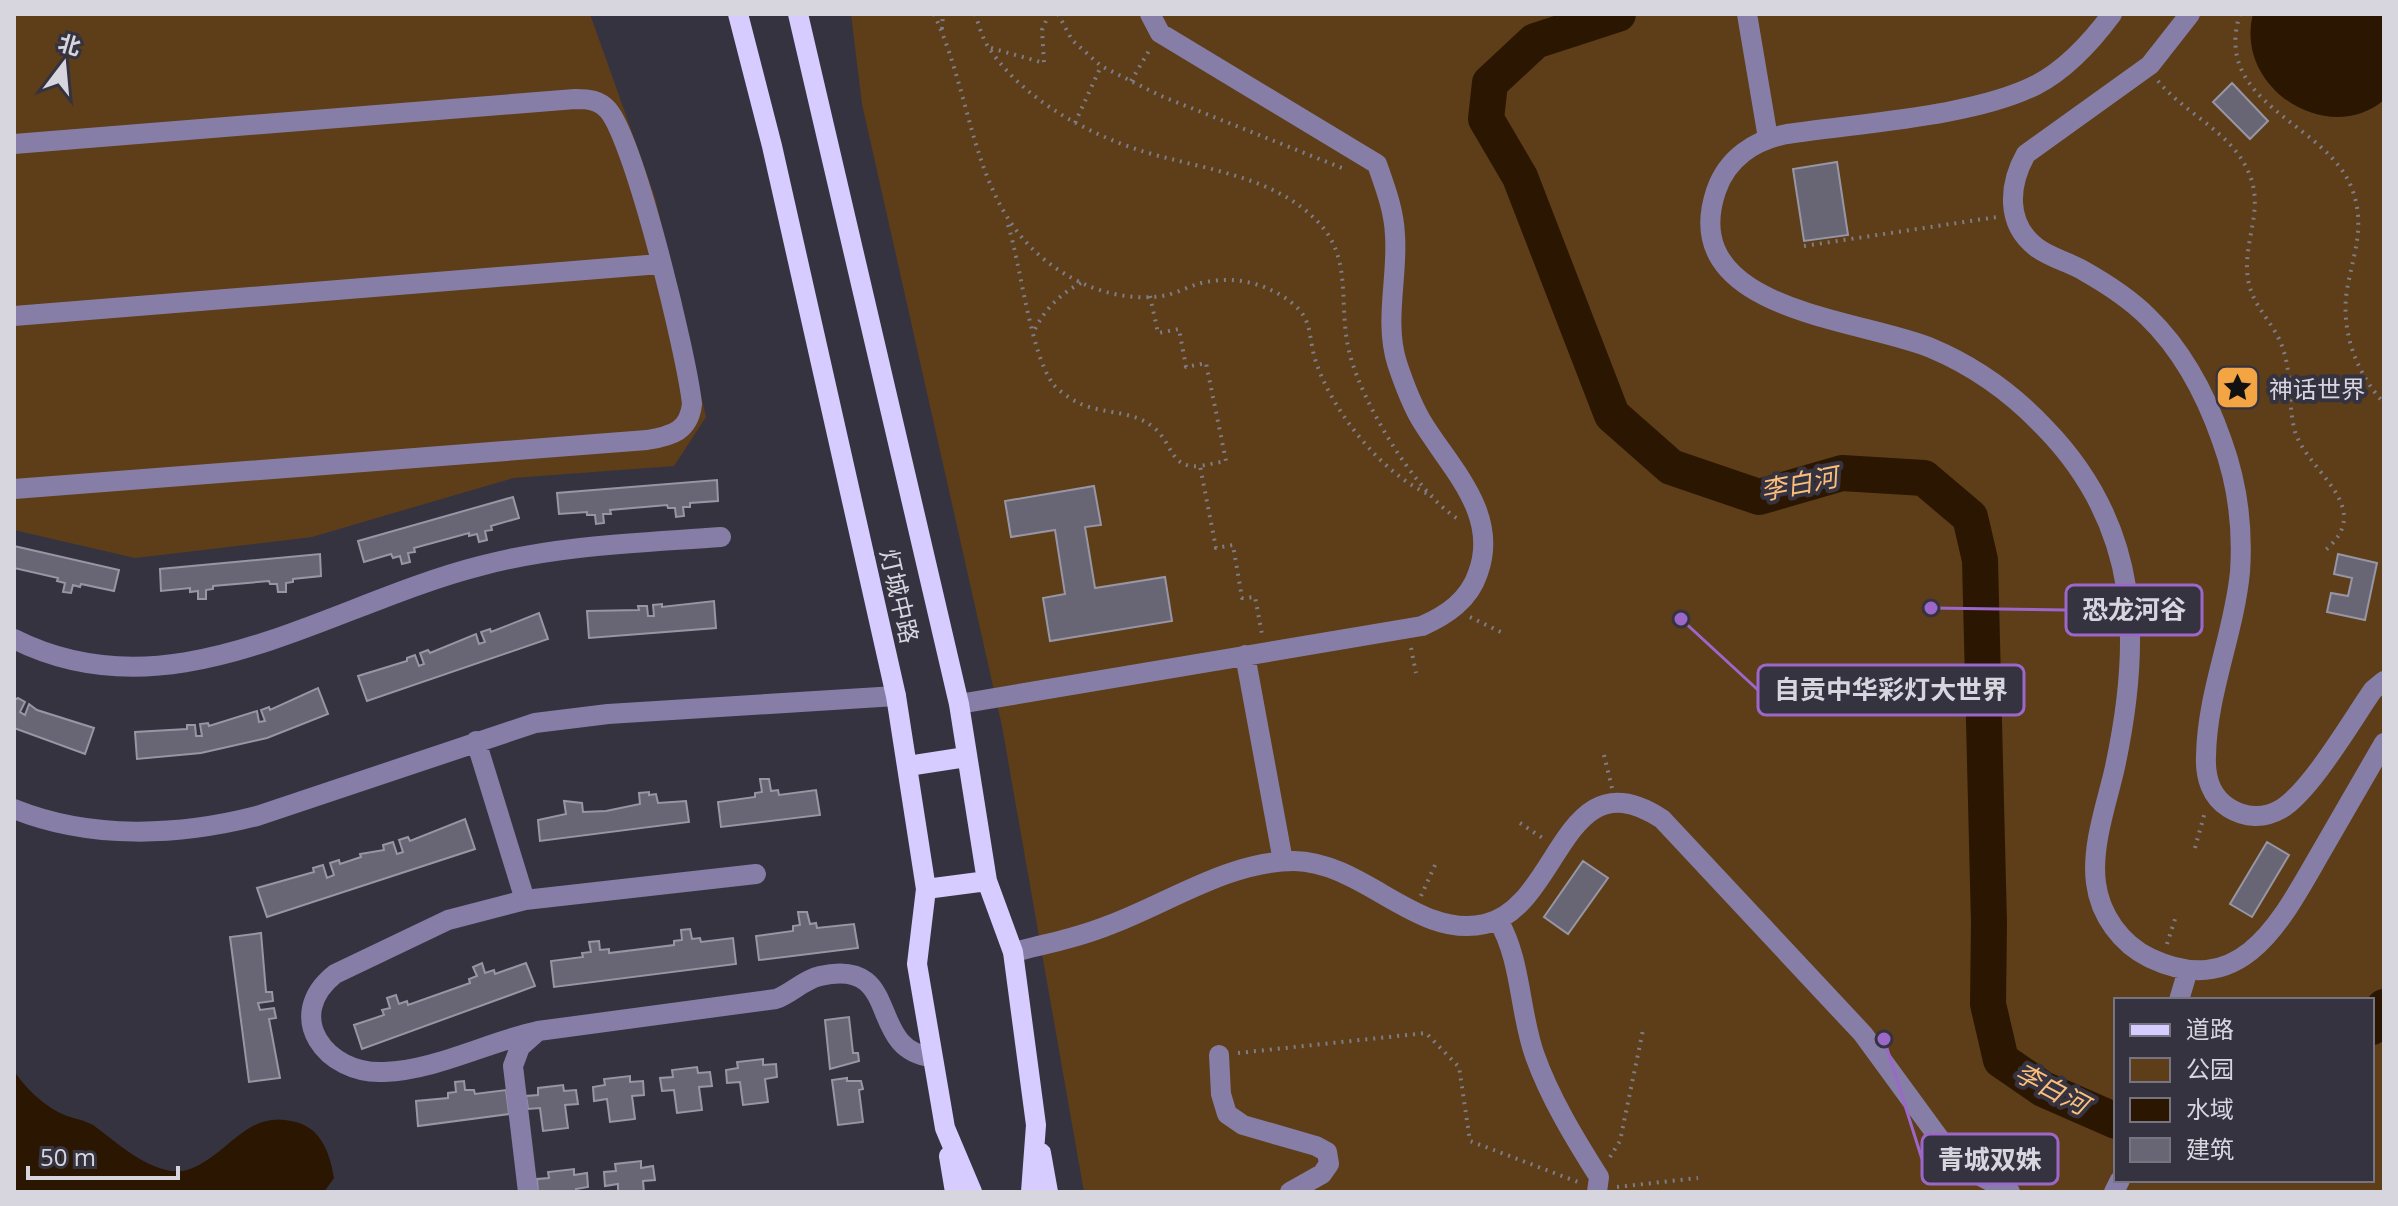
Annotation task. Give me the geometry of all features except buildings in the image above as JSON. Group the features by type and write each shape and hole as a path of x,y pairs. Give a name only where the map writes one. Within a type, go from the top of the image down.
{"main road":[{"name":"灯城中路","path":"738,14 772,146 896,696 926,889 917,964 945,1128 972,1192"},
{"name":"灯城中路","path":"798,14 959,704 987,881 1013,952 1036,1125 1031,1192"},
{"path":"908,766 966,757"},
{"path":"926,889 987,881"},
{"path":"1036,1125 1048,1192"},
{"path":"945,1128 955,1192"}],"street":[{"path":"959,704 1408,629 1436,620 1453,609 1476,579 1482,563 1483,528 1467,489 1420,417 1396,361 1391,315 1395,235 1388,197 1377,164 1160,33 1150,14"},
{"path":"1747,14 1768,138"},
{"path":"2112,14 2067,63 2038,84 2015,94 1971,106 1768,138 1734,160 1717,187 1711,220 1719,254 1743,286 1767,298 1899,337 1965,364 2006,393 2045,428 2062,446 2099,504 2123,570 2133,656 2128,707 2096,854 2096,885 2110,924 2126,942 2162,964 2188,970 2212,969 2235,961 2268,938 2384,743"},
{"path":"2190,14 2150,65 2026,154 2012,189 2015,215 2033,246 2114,289 2164,334 2191,372 2225,449 2237,500 2240,552 2237,595 2210,717 2206,757 2212,789 2225,806 2239,814 2262,816 2282,809 2329,754 2373,690 2384,681"},
{"path":"14,144 589,99 611,113 641,191 692,404 691,417 682,429 668,437 14,489"},
{"path":"14,316 660,264"},
{"path":"14,639 51,656 96,666 176,664 238,652 394,592 522,555 721,537"},
{"path":"1255,654 1283,861"},
{"path":"14,809 106,829 151,833 213,827 257,816 535,723 608,714 896,696"},
{"path":"476,741 525,900"},
{"path":"1013,952 1111,925 1236,871 1283,861 1314,863 1352,875 1414,910 1451,925 1470,926 1498,920 1526,897 1582,818 1615,802 1635,804 1662,819 1863,1034 1958,1164 2010,1192"},
{"path":"756,874 525,900 448,920 335,974 316,997 313,1028 321,1047 334,1061 367,1072 384,1072 403,1070 538,1031 776,999 808,979 846,974 867,981 878,992 891,1032 902,1047 932,1057"},
{"path":"1498,920 1511,941 1518,990 1535,1057 1598,1186"},
{"path":"2180,998 2188,970"},
{"path":"528,1192 513,1066 520,1047 538,1031"},
{"path":"1219,1055 1221,1094 1227,1114 1243,1125 1327,1152 1329,1164 1322,1174 1290,1192"}],"path":[{"path":"934,14 942,31 979,158 1007,222 1034,331 1053,385 1078,403 1137,417 1155,428 1173,458 1188,467 1226,461 1206,363 1186,367 1179,329 1158,333 1150,296"},
{"path":"942,31 943,14"},
{"path":"975,14 988,48 1037,98 1075,123 1114,142 1237,175 1291,199 1320,223 1341,257 1342,304 1350,354 1370,409 1433,496 1397,477 1366,445 1331,395 1315,361 1311,327 1296,305 1268,286 1240,281 1204,282 1166,295 1134,297 1063,275 1007,222"},
{"path":"988,48 1044,63 1042,30 1049,14"},
{"path":"1058,14 1072,40 1101,66 1161,96 1356,174"},
{"path":"2240,14 2238,50 2250,83 2272,110 2329,153 2352,188 2360,222 2347,287 2346,325 2359,367 2384,403"},
{"path":"1131,81 1160,33"},
{"path":"2150,65 2159,83 2238,154 2252,181 2257,207 2246,263 2249,289 2285,353 2298,439 2314,465 2332,483 2342,505 2338,538 2323,552"},
{"path":"1075,123 1101,66"},
{"path":"1804,246 2015,215"},
{"path":"1034,331 1043,312 1066,290 1082,283"},
{"path":"1200,466 1216,548 1233,545 1242,598 1255,597 1255,654"},
{"path":"1453,609 1505,634"},
{"path":"1408,629 1416,673"},
{"path":"1604,755 1615,802"},
{"path":"2195,848 2212,789"},
{"path":"1520,823 1559,849"},
{"path":"1414,910 1435,865"},
{"path":"2162,964 2176,916"},
{"path":"1598,1186 1620,1141 1643,1030"},
{"path":"1219,1055 1426,1033 1459,1067 1470,1141 1598,1186 1698,1178"}],"green space":[{"path":"590,14 655,197 706,417 674,466 513,478 312,537 135,558 14,530 14,15"},
{"path":"851,14 2384,14 2384,1192 1084,1192 1002,726 862,104"}],"water":[{"path":"2253,14 2384,14 2384,100 2361,113 2337,117 2312,113 2290,102 2271,86 2257,65 2251,41"},
{"path":"14,1071 34,1094 52,1108 93,1125 138,1158 164,1170 190,1169 251,1127 279,1119 305,1125 318,1136 327,1152 334,1178 324,1192 14,1192"}],"waterway":[{"name":"李白河","path":"1618,14 1535,41 1490,83 1486,119 1520,177 1612,415 1671,467 1759,497 1842,473 1924,478 1970,517 1980,560 1989,923 1988,1004 2001,1060 2043,1089 2114,1120"},
{"name":"李白河","path":"2374,1024 2384,1007"}],"place":[{"name":"神话世界","path":"2238,388"},
{"name":"恐龙河谷","path":"1931,608"},
{"name":"自贡中华彩灯大世界","path":"1681,619"},
{"name":"青城双姝","path":"1884,1039"}]}
